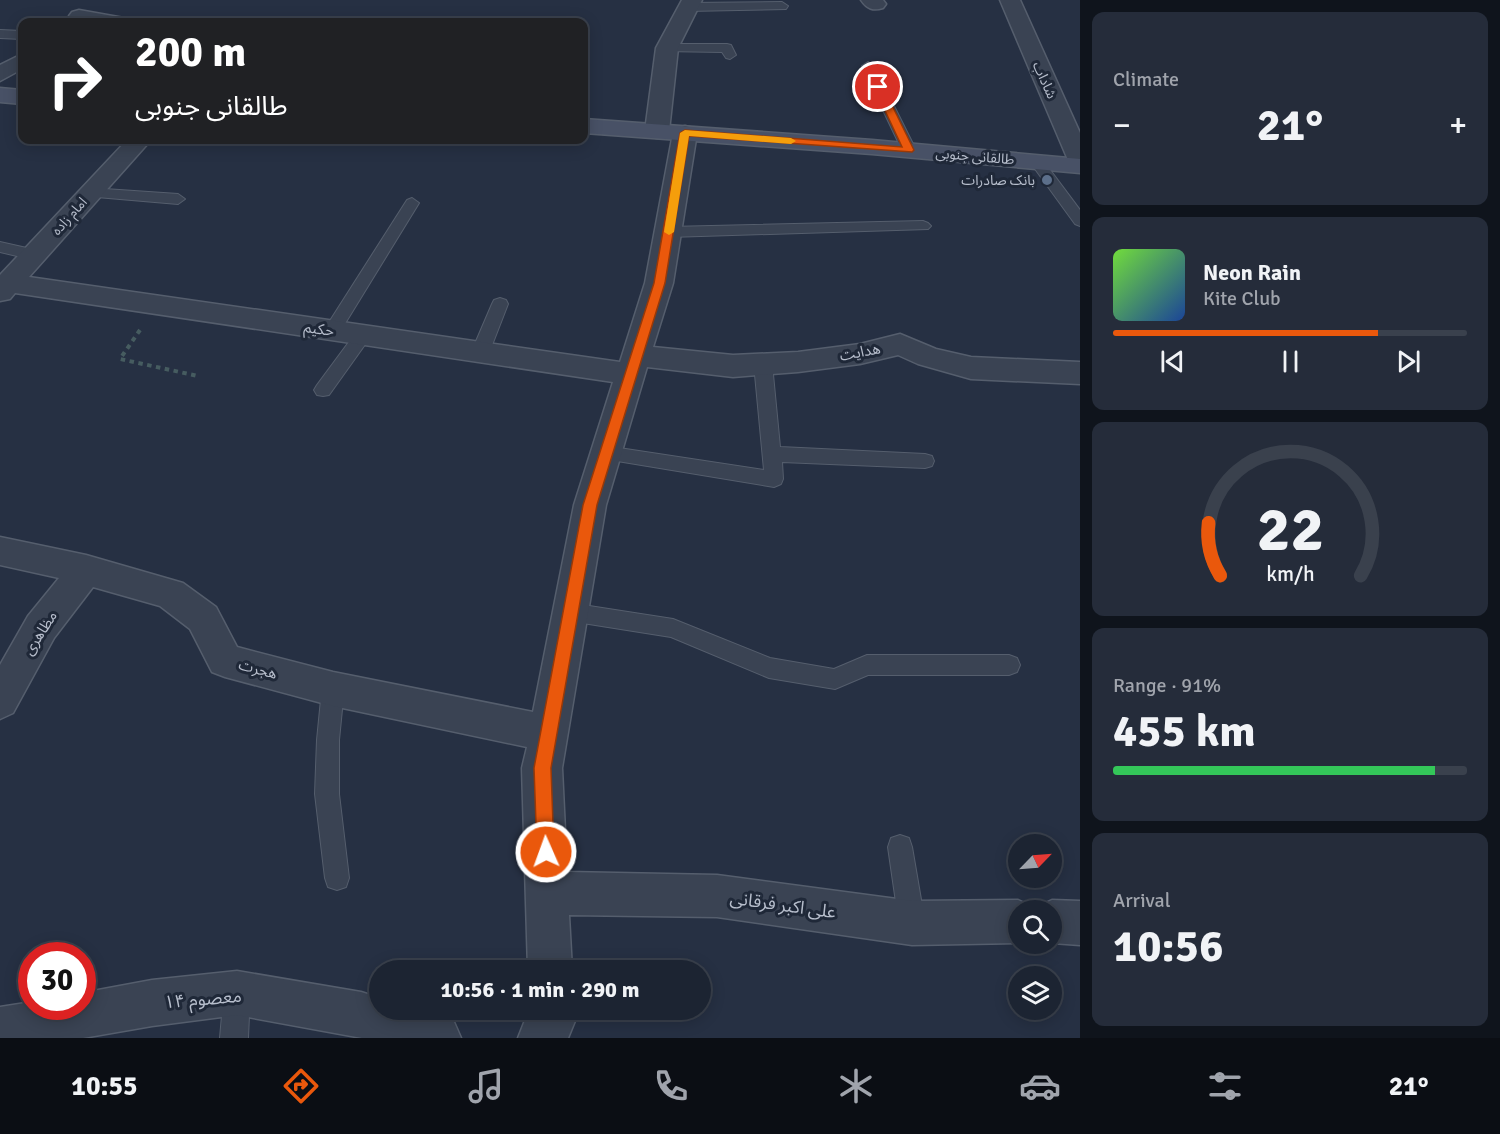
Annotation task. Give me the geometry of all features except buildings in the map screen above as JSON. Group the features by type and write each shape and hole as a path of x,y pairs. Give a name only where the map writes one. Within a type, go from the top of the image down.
{"street":[{"path":"76,18 96,0"},
{"name":"شاداب","path":"1010,0 1080,160"},
{"path":"550,960 542,768 590,505 659,283 669,231 671,132 667,48 690,3"},
{"path":"0,74 18,63"},
{"path":"0,84 0,94 18,96"},
{"name":"طالقانی جنوبی","path":"588,126 1080,165"},
{"name":"امام زاده","path":"4,288 135,144"},
{"name":"حکیم","path":"4,288 157,305 480,352 634,365"},
{"name":"هدایت","path":"634,365 763,364 860,354 900,344 928,357 971,368 1080,374"},
{"name":"هجرت","path":"0,551 86,570 171,594 203,618 225,660 333,688 549,733"},
{"name":"مظاهری","path":"0,701 41,627 86,570"},
{"name":"علی اکبر فرقانی","path":"547,893 717,896 912,923 1008,922"},
{"path":"1062,922 1080,923"},
{"name":"۱۴ معصوم","path":"0,1030 152,1003 237,993 361,1015 433,1037"},
{"path":"541,1038 552,1020"}],"lane":[{"path":"690,3 782,6"},
{"path":"0,34 18,35"},
{"path":"667,48 727,48 730,55"},
{"path":"868,66 909,150"},
{"path":"1037,162 1080,221"},
{"path":"90,193 178,199"},
{"path":"332,331 412,203"},
{"path":"669,231 923,226"},
{"path":"0,247 34,255"},
{"path":"480,352 500,304"},
{"path":"323,390 363,335"},
{"path":"606,453 774,479 763,364"},
{"path":"771,454 926,461"},
{"path":"570,612 674,628 769,668 835,680 867,665 1009,664"},
{"path":"333,688 328,740 327,794 338,878"},
{"path":"900,847 912,923"},
{"path":"234,1038 237,993"}],"path":[{"path":"157,305 120,359 198,376"}],"slow traffic":[{"path":"669,232 685,133 791,141"}],"place":[{"name":"بانک صادرات","path":"1047,180"}],"route":[{"path":"546,852 542,768 590,505 659,283 685,133 909,150 878,87"}]}
